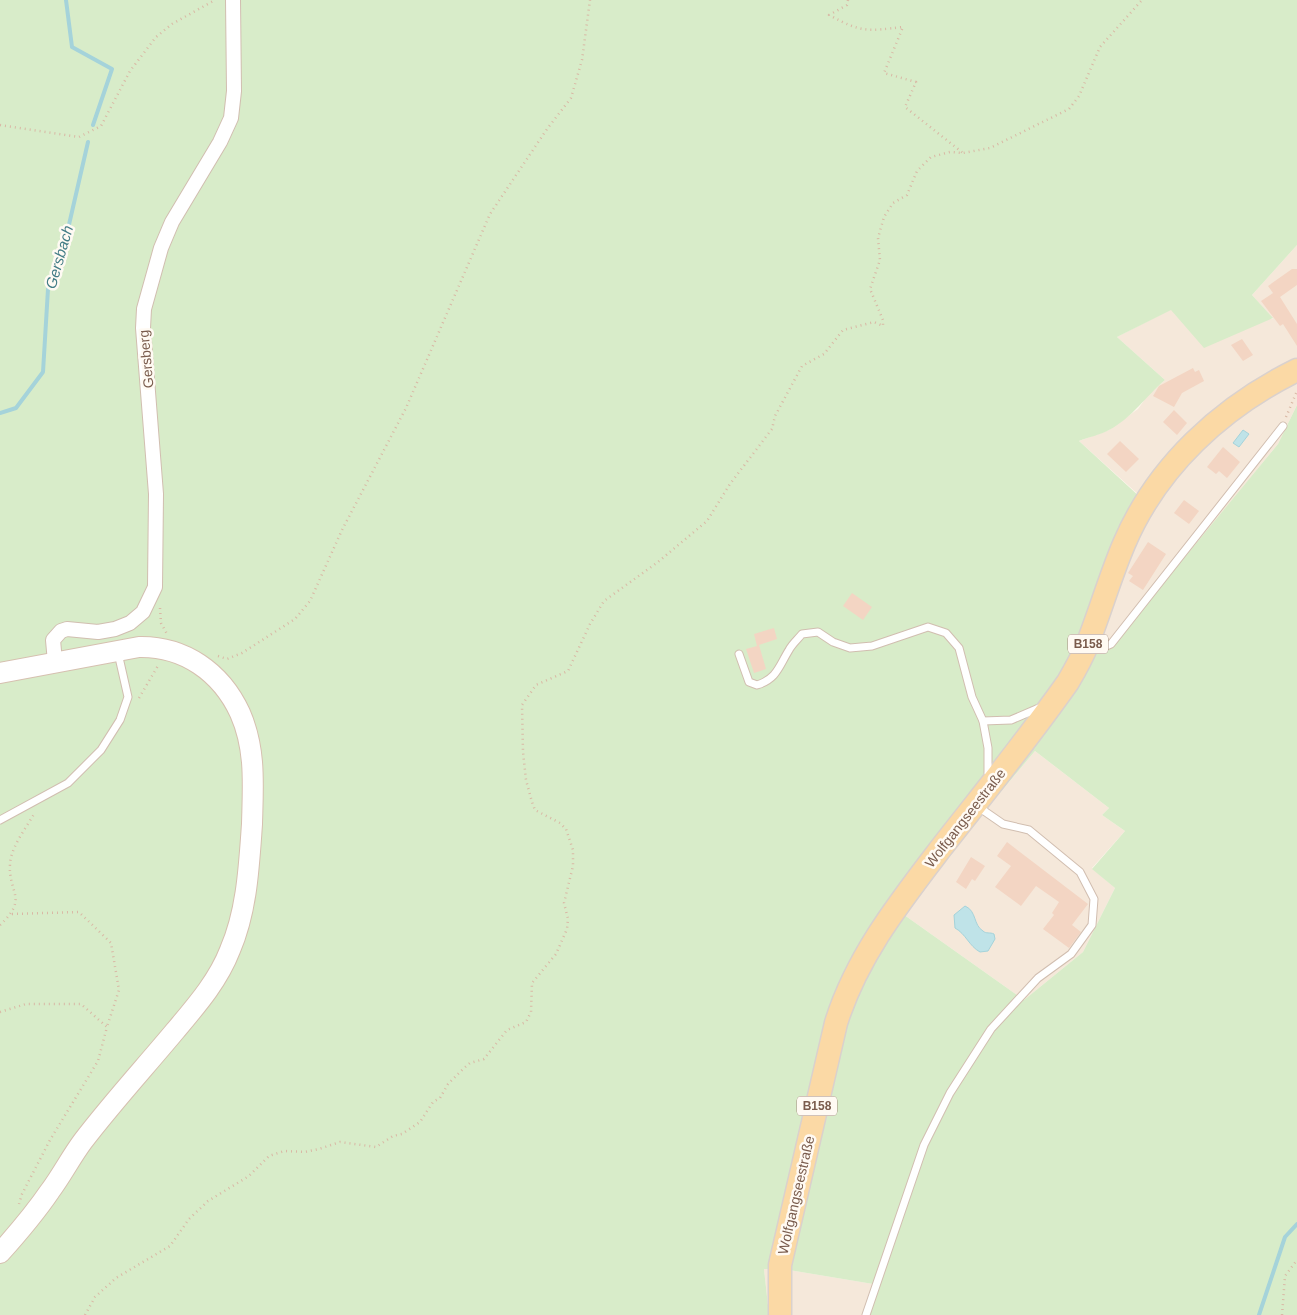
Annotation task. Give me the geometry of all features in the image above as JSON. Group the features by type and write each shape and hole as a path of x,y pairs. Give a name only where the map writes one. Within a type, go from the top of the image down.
{"main road":[{"name":"Wolfgangseestraße","path":"780,1315 780,1265 836,1022 864,956 890,915 1047,712 1068,682 1087,647 1124,543 1153,490 1199,437 1234,407 1271,382 1297,370"},
{"path":"0,673 117,650 152,647 170,650 199,664 215,676 229,693 246,728 252,756 253,772 249,859 238,928 219,972 174,1032 84,1140 36,1211 0,1253"}],"street":[{"name":"Gersberg","path":"54,662 53,640 61,631 76,628 98,632 125,625 143,612 154,590 157,577 156,494 143,328 144,309 161,248 172,222 220,142 231,118 234,90 233,0"}],"lane":[{"path":"1087,647 1099,649 1111,644 1283,426"},
{"path":"739,654 749,682 757,685 768,682 778,672 789,649 802,634 818,632 833,642 850,648 872,646 928,627 946,633 959,648 972,698 983,721 988,748 988,774 994,780"},
{"path":"0,820 40,800 68,783 90,763 108,741 120,720 128,697 117,650"},
{"path":"983,721 1011,720 1039,708 1047,712"},
{"path":"866,1315 924,1145 950,1093 991,1029 1038,978 1071,954 1092,926 1094,899 1080,872 1029,830 1002,824 975,804"}],"path":[{"path":"0,125 79,137 90,134 101,126 130,71 156,37 172,24 215,0"},
{"path":"214,655 227,659 242,653 295,619 310,601 342,530 406,408 490,214 547,129 571,98 582,60 590,0"},
{"path":"848,0 847,5 829,16 848,26 866,31 903,27 884,73 916,82 904,107 963,153"},
{"path":"85,1315 95,1297 116,1278 170,1246 190,1219 208,1201 249,1176 269,1156 284,1151 305,1152 340,1142 376,1147 393,1136 402,1134 420,1122 448,1084 467,1066 484,1058 507,1030 526,1022 530,1012 532,983 556,954 567,929 568,919 564,903 573,866 573,850 566,829 560,823 535,810 532,802 523,752 522,705 536,685 568,671 590,624 604,601 658,562 707,521 730,484 772,428 775,416 802,366 824,354 843,330 874,322 882,326 883,320 870,290 880,260 878,238 884,217 893,203 907,196 917,171 931,157 950,152 963,153 990,148 1069,110 1079,96 1100,47 1142,0"},
{"path":"1283,426 1297,391"},
{"path":"135,704 149,679 170,650 170,639 162,626 159,600 154,590"},
{"path":"0,925 12,914 16,901 10,863 40,800"},
{"path":"12,914 79,912 111,943 119,990 106,1027 98,1062 38,1163 22,1194 18,1213"},
{"path":"0,1012 26,1004 80,1004 106,1027"},
{"path":"1282,1315 1285,1276 1297,1260"}],"shaded area":[{"path":"1297,245 1297,358 1274,368 1228,398 1196,427 1140,496 1079,441 1109,430 1138,409 1148,395 1165,380 1117,337 1171,309 1273,319 1252,295"},
{"path":"1297,381 1297,405 1278,444 1115,643 1102,640 1122,574 1153,509 1188,462 1244,412"},
{"path":"1035,751 1109,808 1102,815 1125,831 1092,868 1115,888 1083,952 1024,1000 900,912"},
{"path":"764,1269 783,1269 873,1284 869,1315 769,1315"}],"green space":[{"path":"0,0 1297,0 1297,245 1252,295 1273,318 1204,348 1171,310 1117,337 1165,380 1132,413 1117,425 1102,433 1079,441 1153,509 1122,574 1102,640 1114,643 1278,444 1297,405 1297,1315 869,1315 873,1284 783,1269 764,1269 769,1315 0,1315","holes":["1035,751 1109,808 1102,815 1125,831 1092,869 1115,888 1083,952 1024,1000 900,912"]}],"water":[{"path":"1243,430 1249,434 1239,447 1233,443"},
{"path":"965,906 969,908 980,928 985,932 994,934 995,939 988,951 980,952 955,928 954,915"}],"building":[{"path":"1292,269 1297,269 1297,285 1280,297 1297,324 1297,346 1283,324 1280,326 1261,301 1273,293 1268,286"},
{"path":"1242,339 1253,355 1243,361 1231,345"},
{"path":"1193,368 1195,372 1199,370 1204,381 1182,393 1174,407 1153,396 1159,386"},
{"path":"1174,410 1187,423 1177,435 1163,422"},
{"path":"1120,441 1139,459 1126,472 1107,454"},
{"path":"1223,447 1240,462 1227,478 1219,471 1216,474 1207,467"},
{"path":"1184,500 1199,511 1189,524 1174,513"},
{"path":"1148,542 1166,554 1143,590 1129,581 1133,576 1128,573"},
{"path":"852,593 872,607 863,620 843,606"},
{"path":"774,628 777,639 759,645 766,669 754,673 746,649 757,646 754,634"},
{"path":"1007,842 1088,904 1072,925 1081,932 1069,948 1043,929 1054,915 1052,913 1059,902 1036,886 1021,906 995,887 1011,866 997,856"},
{"path":"971,857 985,866 975,881 972,879 966,889 956,882"}],"waterway":[{"name":"Gersbach","path":"66,0 72,47 112,69 93,125"},
{"name":"Gersbach","path":"0,413 16,408 43,372 48,289 65,242 88,142"},
{"path":"1259,1315 1285,1237 1297,1224"}]}
